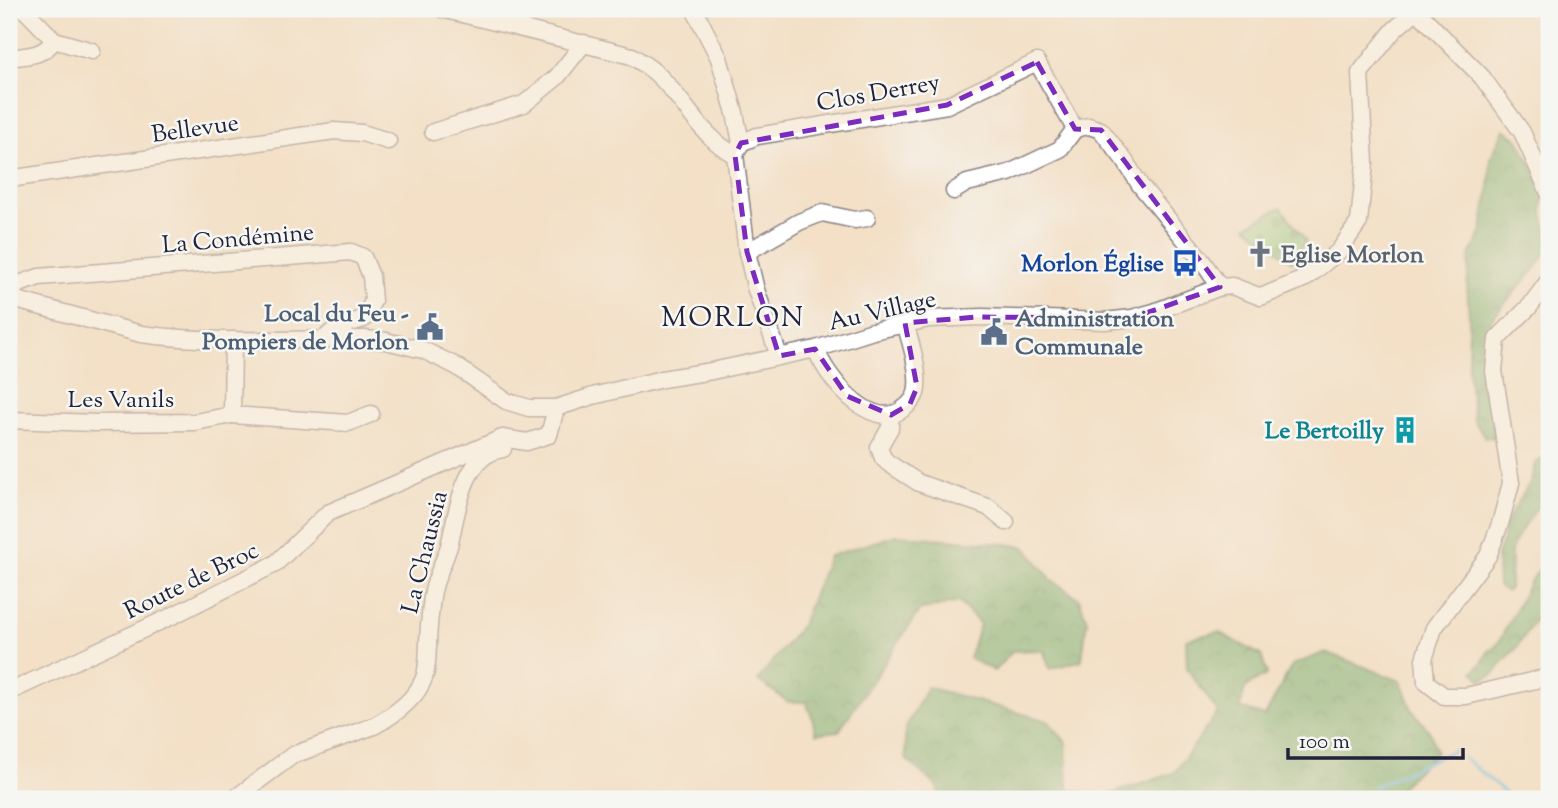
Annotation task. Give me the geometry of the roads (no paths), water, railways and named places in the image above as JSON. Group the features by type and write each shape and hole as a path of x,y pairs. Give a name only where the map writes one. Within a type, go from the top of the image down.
{"street":[{"path":"24,9 54,40 92,51"},
{"path":"442,9 632,56 658,75 726,150 738,149"},
{"path":"694,9 719,58 735,113 747,252 756,290 779,356"},
{"path":"954,191 967,183 1009,173 1060,149 1075,129 1088,126 1101,130 1140,185 1200,258 1220,287 1232,286 1261,297 1306,278 1339,251 1359,222 1365,163 1360,73 1394,30 1417,10 1482,78 1522,132 1549,193"},
{"path":"9,58 48,50 54,40"},
{"path":"433,132 524,104 557,77 583,43"},
{"name":"Clos Derrey","path":"738,149 757,136 947,105 1037,62 1075,129"},
{"name":"Bellevue","path":"9,179 334,131 362,134 388,141"},
{"path":"747,252 799,222 822,213 855,220 867,218"},
{"name":"La Condémine","path":"9,292 19,284 39,277 351,252 363,257 371,276 373,301 364,318 339,326 324,339"},
{"path":"1549,280 1530,306 1497,339 1494,371 1511,483 1488,556 1434,628 1424,659 1426,682 1444,696 1466,696 1549,677"},
{"name":"Au Village","path":"556,408 662,379 816,349 905,323 976,317 1105,321 1154,312 1220,287"},
{"path":"9,298 141,334 185,339 365,339 407,345 456,366 506,401 529,408 556,408 550,435"},
{"path":"816,349 821,362 848,396 866,408 883,415 891,415 910,404 917,387 913,353 905,323"},
{"path":"232,415 233,340"},
{"name":"Les Vanils","path":"9,420 96,424 195,422 232,415 348,422 371,414"},
{"path":"891,415 890,428 879,447 888,463 919,484 988,508 1006,522"},
{"name":"Route de Broc","path":"9,692 184,611 275,565 328,513 502,438 527,442 550,435"},
{"name":"La Chaussia","path":"234,799 293,755 374,726 407,703 424,678 433,593 448,547 460,495 470,475 489,453 507,448 534,451 544,448 550,435"}],"waterway":[{"path":"1373,787 1454,750"},
{"path":"1464,758 1513,799"}],"place":[{"name":"Eglise Morlon","path":"1260,254"},
{"name":"Morlon Église","path":"1185,263"},
{"name":"Local du Feu - Pompiers de Morlon","path":"430,327"},
{"name":"Administration Communale","path":"994,332"},
{"name":"Le Bertoilly","path":"1405,430"}],"district":[{"name":"MORLON","path":"733,316"}]}
